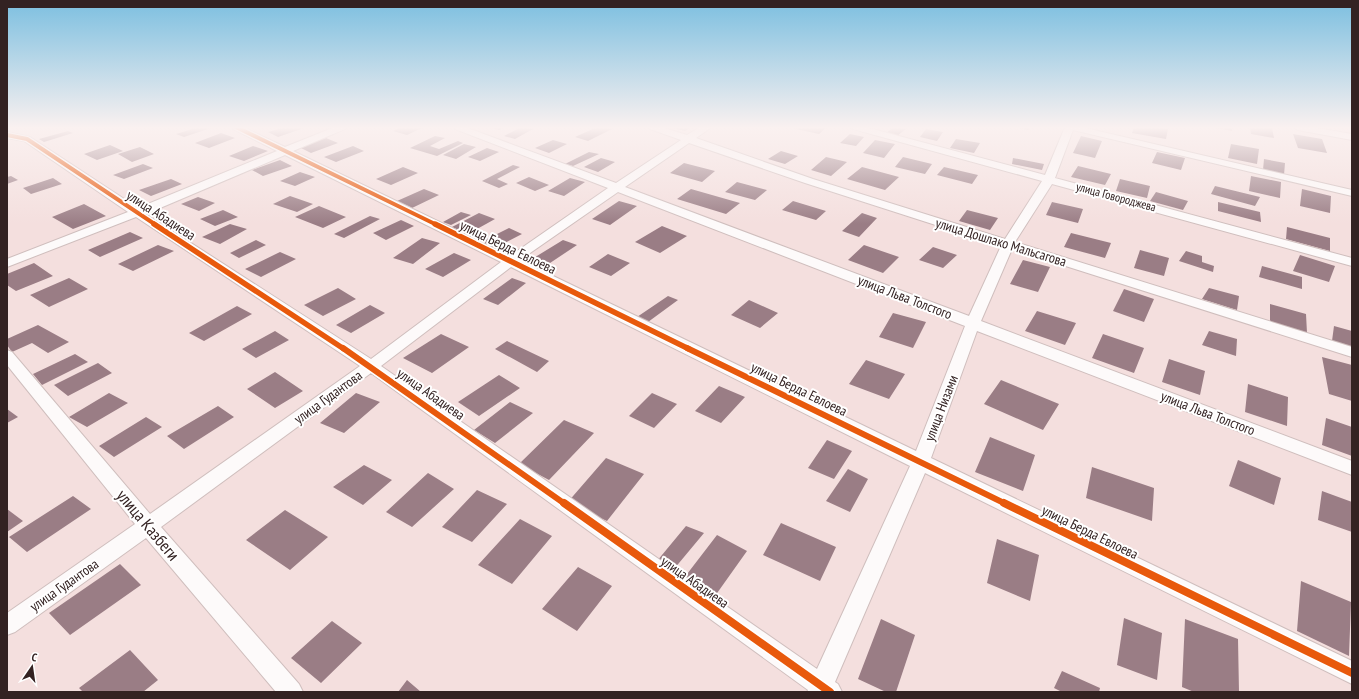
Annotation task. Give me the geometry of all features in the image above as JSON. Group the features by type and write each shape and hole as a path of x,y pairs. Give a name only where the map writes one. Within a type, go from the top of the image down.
{"street":[{"name":"улица Абадиева","path":"58,160 371,366 824,690"},
{"path":"7,263 137,213 262,160"},
{"name":"улица Берда Евлоева","path":"304,160 1352,673"},
{"name":"улица Льва Толстого","path":"546,160 1352,468"},
{"name":"улица Гудантова","path":"7,625 371,366 510,261 658,160"},
{"name":"улица Дошлако Мальсагова","path":"748,160 809,181 1352,352"},
{"name":"улица Говороджева","path":"978,160 1352,262"},
{"name":"улица Низами","path":"824,690 920,462 973,323 1008,244 1048,179 1056,160"},
{"path":"1212,160 1352,193"},
{"name":"улица Казбеги","path":"7,355 148,526 292,692"}],"building":[{"path":"128,160 139,160 132,162"},
{"path":"280,160 292,166 263,176 252,170"},
{"path":"330,160 342,160 336,162"},
{"path":"574,160 587,160 573,166 565,164"},
{"path":"598,160 607,160 615,162 598,172 584,167"},
{"path":"770,160 792,160 785,164"},
{"path":"823,160 837,160 847,162 831,176 811,170"},
{"path":"901,160 914,160 932,164 925,174 895,167"},
{"path":"1013,160 1021,160 1044,164 1042,170 1012,164"},
{"path":"1154,160 1184,160 1181,170 1152,163"},
{"path":"1236,160 1258,160 1257,164"},
{"path":"1264,160 1285,163 1284,175 1263,170"},
{"path":"684,163 715,171 702,182 670,173"},
{"path":"143,164 153,168 124,179 113,175"},
{"path":"513,165 520,167 497,179 508,184 499,188 482,181"},
{"path":"1078,166 1111,174 1105,185 1071,177"},
{"path":"403,167 418,173 391,185 376,179"},
{"path":"862,167 899,177 885,190 847,179"},
{"path":"944,167 978,175 972,184 937,175"},
{"path":"300,172 315,177 295,186 280,181"},
{"path":"11,176 18,180 7,184 7,177"},
{"path":"1251,176 1281,182 1280,198 1249,191"},
{"path":"529,177 549,185 535,191 516,183"},
{"path":"53,178 62,184 31,194 23,188"},
{"path":"570,178 585,182 564,196 548,191"},
{"path":"171,179 182,184 151,196 139,190"},
{"path":"1120,179 1150,186 1147,198 1116,191"},
{"path":"737,182 767,190 755,200 725,192"},
{"path":"1215,186 1260,197 1255,206 1211,194"},
{"path":"424,189 439,195 412,208 397,201"},
{"path":"691,189 740,203 726,214 677,199"},
{"path":"1302,189 1331,196 1330,213 1300,206"},
{"path":"1156,192 1188,201 1183,210 1150,201"},
{"path":"290,196 313,204 297,212 273,204"},
{"path":"198,197 215,203 199,211 181,204"},
{"path":"619,201 637,206 610,225 592,219"},
{"path":"793,201 826,211 816,220 782,210"},
{"path":"1052,202 1083,209 1078,223 1046,215"},
{"path":"1218,202 1260,212 1261,222 1218,211"},
{"path":"84,204 106,216 73,229 52,217"},
{"path":"319,206 346,217 323,228 295,217"},
{"path":"223,210 238,217 215,226 200,219"},
{"path":"967,210 998,218 990,230 959,221"},
{"path":"461,212 471,215 451,225 443,222"},
{"path":"479,213 495,219 468,234 452,227"},
{"path":"862,213 877,218 859,237 842,231"},
{"path":"370,216 380,219 344,238 334,234"},
{"path":"401,220 414,226 386,240 373,233"},
{"path":"230,224 247,229 220,244 202,237"},
{"path":"662,226 687,236 660,253 635,242"},
{"path":"1287,227 1330,238 1330,251 1286,239"},
{"path":"509,228 522,234 493,249 479,243"},
{"path":"130,232 143,238 100,257 88,250"},
{"path":"1071,233 1111,243 1105,258 1064,247"},
{"path":"422,238 440,243 413,264 393,258"},
{"path":"256,240 266,245 239,258 230,253"},
{"path":"563,240 577,245 547,265 532,259"},
{"path":"158,245 174,251 133,271 118,264"},
{"path":"864,245 899,257 883,273 848,260"},
{"path":"933,247 957,255 943,268 919,260"},
{"path":"1140,250 1169,258 1164,276 1134,268"},
{"path":"1186,251 1202,256 1202,262 1214,266 1213,272 1179,261"},
{"path":"280,252 296,259 261,277 245,269"},
{"path":"454,253 471,260 443,277 425,269"},
{"path":"608,254 630,263 611,276 589,267"},
{"path":"1300,255 1335,266 1329,282 1293,271"},
{"path":"1023,260 1050,267 1038,292 1010,284"},
{"path":"34,263 53,276 16,291 7,285 7,274"},
{"path":"1262,266 1302,277 1302,289 1259,277"},
{"path":"69,278 88,289 49,307 30,295"},
{"path":"512,278 526,283 498,305 483,299"},
{"path":"338,288 356,299 323,316 304,305"},
{"path":"1209,288 1239,296 1237,310 1202,299"},
{"path":"1124,289 1154,299 1144,322 1113,311"},
{"path":"668,296 678,300 648,322 637,317"},
{"path":"749,300 778,313 760,328 731,315"},
{"path":"1270,304 1306,314 1307,333 1270,323"},
{"path":"370,305 385,313 351,333 336,325"},
{"path":"237,306 252,314 204,341 189,333"},
{"path":"1037,311 1076,323 1065,345 1025,331"},
{"path":"893,313 926,322 913,348 879,337"},
{"path":"38,325 69,342 48,353 32,343 12,352 7,345 7,339"},
{"path":"1334,326 1352,331 1352,347 1332,341"},
{"path":"275,331 289,340 256,358 242,349"},
{"path":"1209,331 1237,339 1236,356 1202,345"},
{"path":"441,334 469,347 432,373 403,358"},
{"path":"1103,334 1144,348 1134,373 1092,358"},
{"path":"507,341 549,361 537,372 495,349"},
{"path":"75,354 88,362 42,385 33,374"},
{"path":"1322,357 1352,365 1352,401 1329,394"},
{"path":"1169,359 1205,371 1200,395 1162,382"},
{"path":"866,360 905,374 889,399 849,384"},
{"path":"98,363 112,373 68,396 54,385"},
{"path":"275,372 303,391 275,408 247,389"},
{"path":"499,375 520,388 479,416 458,402"},
{"path":"1001,380 1059,404 1043,430 984,404"},
{"path":"1248,384 1288,397 1287,426 1245,412"},
{"path":"719,386 745,397 721,423 695,411"},
{"path":"109,393 128,403 87,427 69,417"},
{"path":"356,393 380,402 344,433 320,423"},
{"path":"652,393 677,404 654,428 629,416"},
{"path":"510,402 533,413 495,443 474,430"},
{"path":"218,406 234,417 184,449 167,436"},
{"path":"7,409 18,417 7,423"},
{"path":"146,417 162,427 114,457 99,446"},
{"path":"1326,418 1352,427 1352,456 1322,445"},
{"path":"564,420 594,433 549,480 519,464"},
{"path":"990,437 1035,455 1023,491 975,472"},
{"path":"827,440 852,451 834,479 808,468"},
{"path":"606,458 644,474 607,521 567,503"},
{"path":"1238,460 1281,478 1274,505 1229,486"},
{"path":"364,465 392,480 363,505 333,487"},
{"path":"1092,467 1154,488 1152,521 1086,498"},
{"path":"848,469 868,479 850,512 826,501"},
{"path":"428,473 454,489 412,527 386,512"},
{"path":"477,490 507,504 472,542 442,527"},
{"path":"1322,491 1352,502 1352,532 1318,520"},
{"path":"73,496 91,509 27,552 9,537"},
{"path":"7,509 23,521 7,532"},
{"path":"285,510 328,537 290,570 246,540"},
{"path":"520,519 552,536 512,584 478,565"},
{"path":"781,523 836,547 820,581 763,555"},
{"path":"686,526 704,533 674,569 657,561"},
{"path":"717,535 747,551 715,596 684,578"},
{"path":"997,539 1039,555 1030,601 987,583"},
{"path":"120,564 141,585 70,635 49,613"},
{"path":"578,567 612,586 577,631 542,609"},
{"path":"1301,581 1351,602 1349,656 1297,631"},
{"path":"1124,618 1162,633 1157,680 1117,665"},
{"path":"881,619 915,635 896,692 886,692 858,679"},
{"path":"1185,619 1238,639 1239,692 1194,692 1182,687"},
{"path":"332,621 362,643 321,683 291,658"},
{"path":"130,650 158,680 143,692 83,692 79,688"},
{"path":"1062,671 1100,688 1099,692 1062,692 1054,688"},
{"path":"407,680 421,692 398,692"}],"cycle path":[{"path":"58,160 371,366 830,692"},
{"path":"303,160 1352,673"}]}
